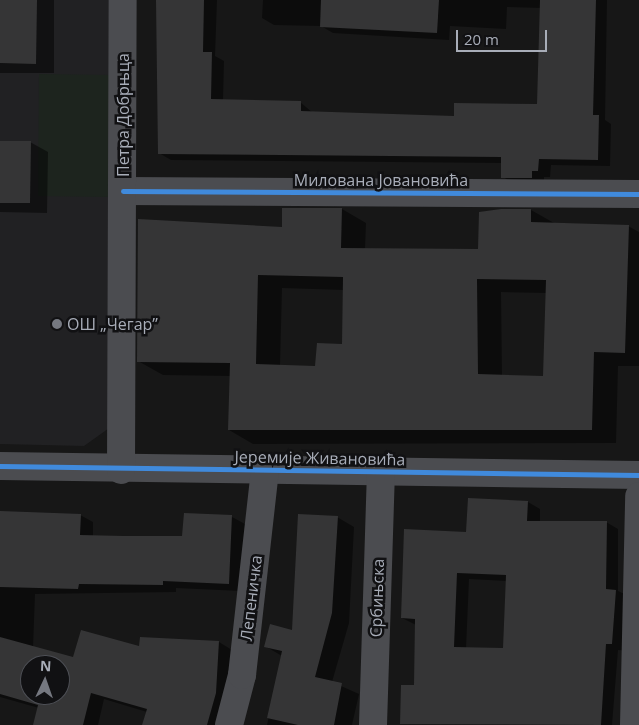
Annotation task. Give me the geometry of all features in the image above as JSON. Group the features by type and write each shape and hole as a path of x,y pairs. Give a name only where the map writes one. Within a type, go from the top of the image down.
{"street":[{"name":"Петра Добрњца","path":"121,470 123,0"},
{"name":"Милована Јовановића","path":"123,191 639,194"},
{"name":"Јеремије Живановића","path":"0,466 121,470 639,475"},
{"name":"Лепеничка","path":"230,725 242,675 266,470"},
{"name":"Србињска","path":"373,725 381,472"},
{"path":"634,725 639,496"}],"shaded area":[{"name":"ОШ „Чегар”","path":"0,0 116,0 112,426 84,446 0,444"},
{"path":"39,74 109,75 108,197 38,196"}],"building":[{"path":"0,0 37,0 36,64 0,63"},
{"path":"156,0 204,0 203,52 212,52 211,99 301,101 301,111 454,116 454,103 537,104 540,0 596,0 593,115 599,115 598,160 539,159 538,171 532,171 532,178 501,178 501,157 158,154"},
{"path":"321,0 439,0 437,33 320,27"},
{"path":"0,141 31,141 30,203 0,203"},
{"path":"282,208 342,208 341,248 478,249 479,212 501,209 531,209 531,222 629,225 625,353 594,352 592,430 228,430 230,363 137,362 138,219 282,227","holes":["258,275 343,277 342,344 317,343 315,366 256,364","477,279 546,280 543,376 478,374"]},
{"path":"468,498 528,501 527,521 607,521 606,589 616,590 612,644 606,644 601,725 400,724 401,685 414,685 415,619 401,618 404,529 466,532","holes":["457,573 506,575 503,648 454,647"]},
{"path":"0,511 81,514 80,535 124,536 182,536 184,513 232,515 229,584 163,581 163,585 79,584 78,589 0,587"},
{"path":"298,514 338,516 332,613 315,677 342,683 334,725 298,725 267,718 282,651 264,647 270,624 292,630"},
{"path":"81,630 139,646 140,637 219,641 216,693 207,725 142,725 147,709 91,693 83,725 33,725 38,705 70,705 70,656 73,657"},
{"path":"0,637 66,655 20,655 20,700 0,694"}],"cycle path":[{"path":"123,191 639,194"},
{"path":"0,466 639,475"}],"place":[{"name":"ОШ „Чегар”","path":"57,324"}]}
